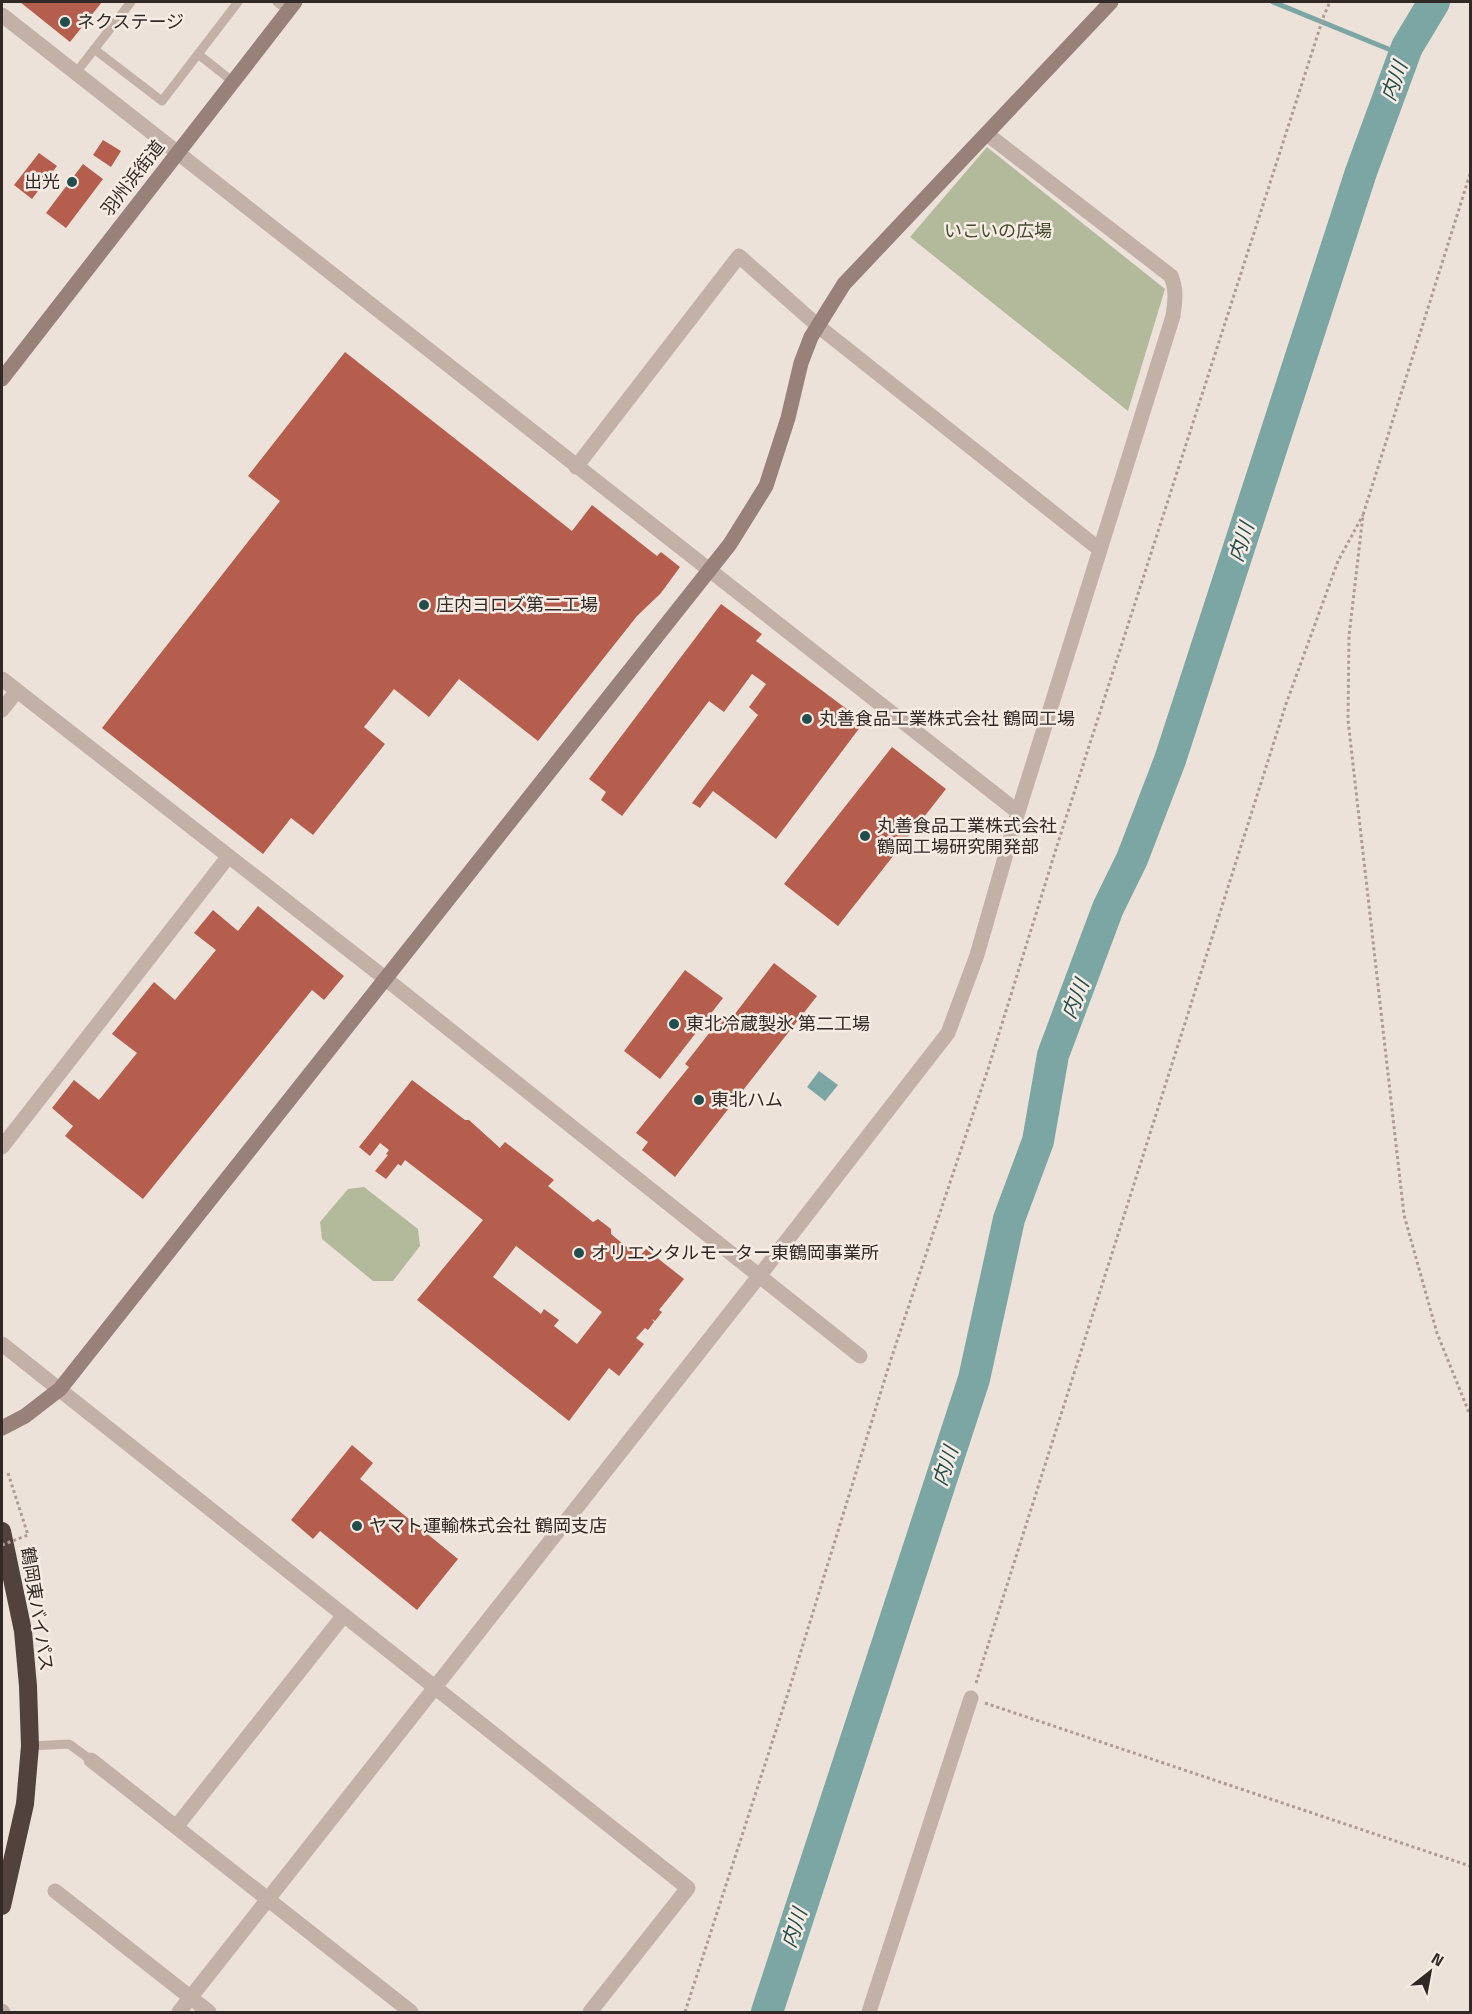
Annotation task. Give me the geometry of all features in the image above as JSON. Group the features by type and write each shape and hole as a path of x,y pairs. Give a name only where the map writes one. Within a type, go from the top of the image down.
{"highway":[{"name":"鶴岡東バイパス","path":"2,1531 23,1631 30,1746 25,1804 2,1906"}],"street":[{"path":"2,1428 25,1416 60,1389 730,544 766,486 788,418 801,363 818,326 843,284 1112,2"},
{"name":"羽州浜街道","path":"2,378 232,81 286,4"},
{"path":"2,15 176,154 1018,812"},
{"path":"179,2013 948,1033 977,955 1018,812 1173,316 1176,298 1171,276 987,134"},
{"path":"576,467 739,256 818,326 1099,549"},
{"path":"2,680 386,979 860,1356"},
{"path":"2,710 16,692"},
{"path":"2,1147 228,857"},
{"path":"2,1344 688,1888 590,2013"},
{"path":"176,1827 344,1615"},
{"path":"869,2013 971,1698"},
{"path":"91,1760 411,2013"},
{"path":"55,1890 209,2013"}],"lane":[{"path":"75,74 131,2"},
{"path":"94,49 162,101 238,2"},
{"path":"198,54 232,81"},
{"path":"30,1746 69,1744 91,1760"}],"path":[{"path":"685,2013 789,1690 891,1359 988,1069 1056,849 1330,2"},
{"path":"1470,174 1364,515 1349,636 1348,720 1404,1215 1437,1333 1470,1415"},
{"path":"1364,515 1338,561 1286,704 971,1698 1470,1866"},
{"path":"2,1545 28,1535 8,1473"}],"green space":[{"name":"いこいの広場","path":"987,147 1165,289 1128,411 910,237"},
{"path":"364,1187 418,1229 420,1246 393,1281 373,1281 322,1239 320,1222 348,1189"}],"water":[{"path":"819,1071 838,1085 825,1101 807,1087"}],"building":[{"name":"ネクステージ","path":"20,2 102,2 70,42"},
{"path":"103,140 121,151 111,167 93,155"},
{"path":"39,153 57,166 32,199 14,185"},
{"path":"83,164 103,179 66,228 46,213"},
{"name":"庄内ヨロズ第二工場","path":"345,352 572,531 592,505 657,556 661,552 680,567 661,593 637,616 538,741 459,679 429,717 394,689 364,727 385,744 313,835 291,818 263,854 102,728 280,501 248,476"},
{"name":"丸善食品工業株式会社 鶴岡工場","path":"721,604 762,634 756,641 864,722 776,839 713,791 700,808 692,803 758,715 749,707 766,684 752,674 724,712 709,701 622,816 601,800 606,792 589,779"},
{"name":"丸善食品工業株式会社 鶴岡工場研究開発部","path":"892,747 946,789 838,926 784,884"},
{"path":"258,906 344,976 324,1000 312,990 143,1199 65,1136 73,1126 52,1108 74,1080 99,1100 137,1053 112,1034 154,982 175,1000 216,950 194,933 213,910 238,931"},
{"name":"東北ハム","path":"774,963 817,996 675,1177 642,1150 648,1142 636,1133 689,1067 685,1064 721,1018 728,1023"},
{"name":"東北冷蔵製氷 第二工場","path":"685,970 723,998 660,1079 624,1051"},
{"name":"オリエンタルモーター東鶴岡事業所","path":"412,1080 465,1120 469,1120 500,1148 505,1142 554,1180 548,1186 593,1222 598,1219 611,1229 611,1234 639,1257 646,1249 684,1279 659,1310 662,1312 655,1321 652,1319 654,1322 648,1330 645,1328 636,1338 644,1344 619,1376 609,1368 569,1421 417,1300 483,1220 405,1160 401,1166 398,1164 386,1179 375,1171 388,1155 386,1154 389,1150 380,1143 370,1156 359,1147","holes":["516,1246 602,1312 577,1344 554,1326 559,1320 544,1309 541,1314 493,1277"]},
{"name":"ヤマト運輸株式会社 鶴岡支店","path":"352,1445 373,1463 360,1479 458,1559 417,1610 320,1531 313,1539 291,1520"}],"waterway":[{"path":"1273,2 1403,55"},
{"name":"内川","path":"767,2012 974,1379 1009,1219 1038,1141 1053,1055 1108,908 1132,859 1170,760 1361,172 1407,47 1434,2"}],"place":[{"name":"ネクステージ","path":"65,22"},
{"name":"出光","path":"72,182"},
{"name":"庄内ヨロズ第二工場","path":"424,605"},
{"name":"丸善食品工業株式会社 鶴岡工場","path":"807,719"},
{"name":"丸善食品工業株式会社 鶴岡工場研究開発部","path":"865,836"},
{"name":"東北冷蔵製氷 第二工場","path":"674,1024"},
{"name":"東北ハム","path":"699,1100"},
{"name":"オリエンタルモーター東鶴岡事業所","path":"579,1253"},
{"name":"ヤマト運輸株式会社 鶴岡支店","path":"357,1526"}]}
